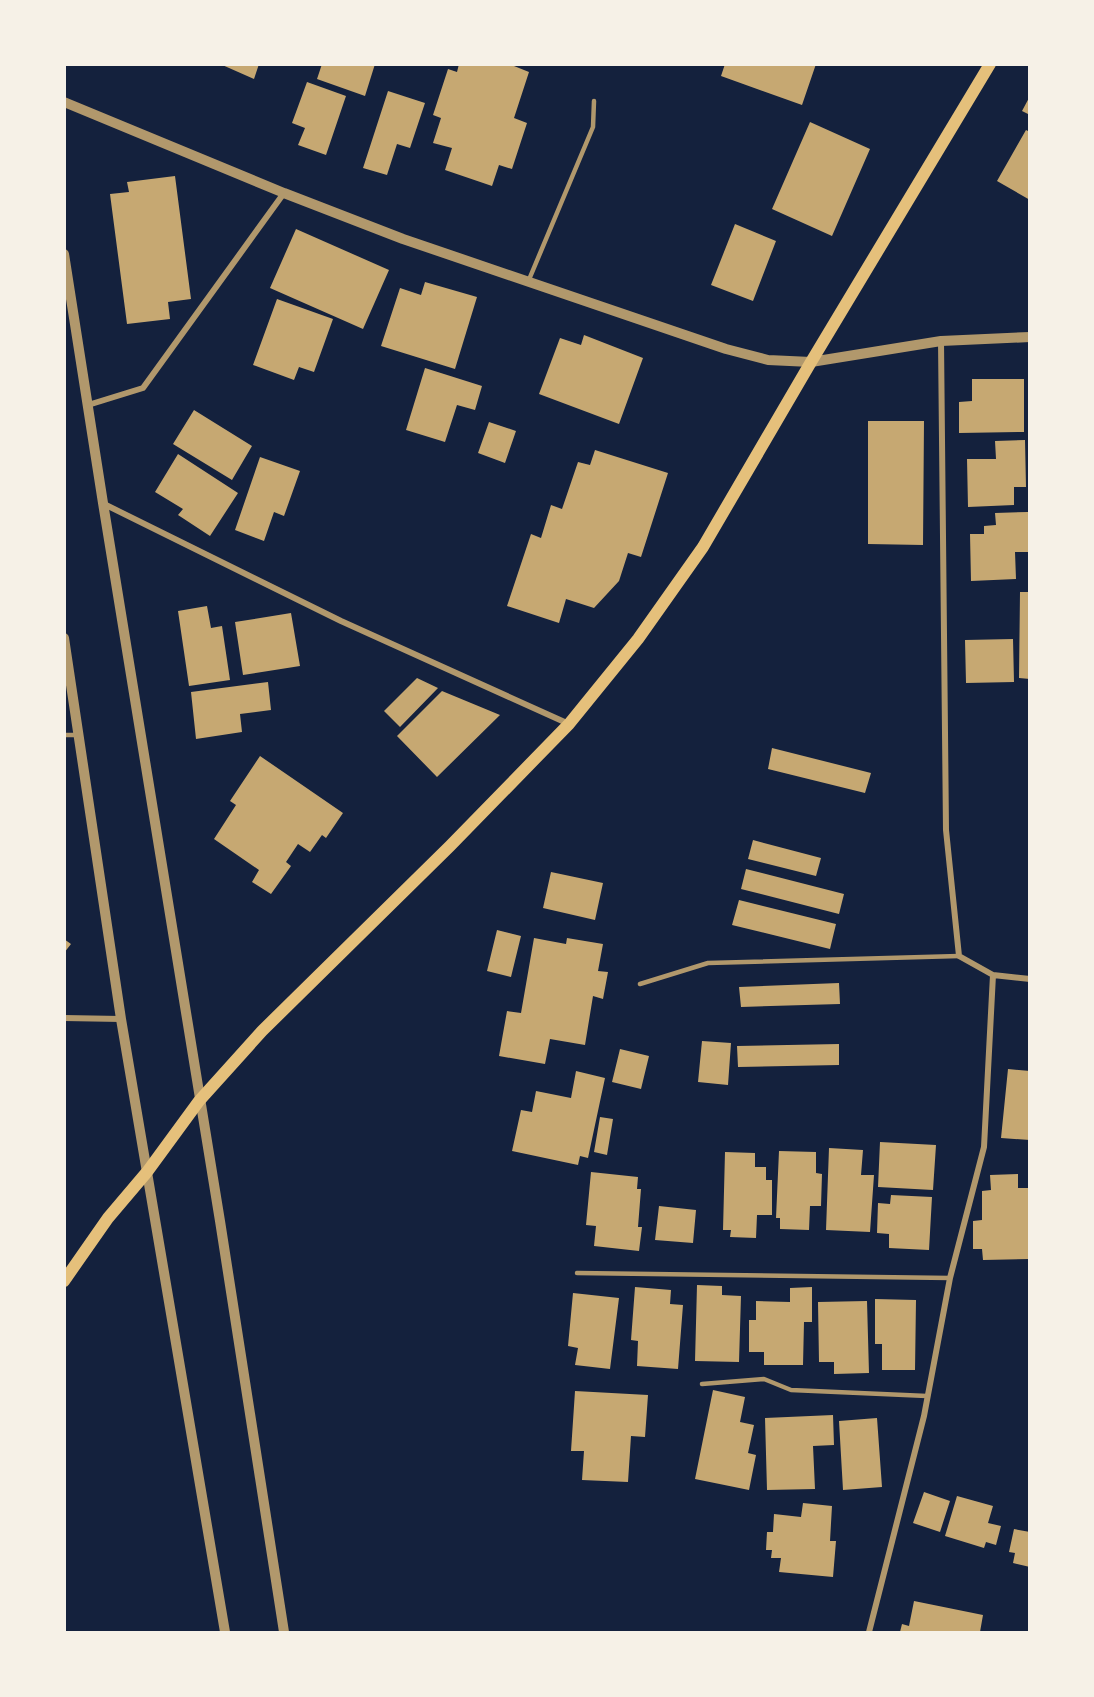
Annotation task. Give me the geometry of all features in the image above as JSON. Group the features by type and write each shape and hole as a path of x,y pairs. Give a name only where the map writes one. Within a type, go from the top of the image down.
{"main road":[{"path":"64,1281 108,1218 147,1173 199,1101 262,1031 450,846 568,724 638,639 703,547 990,64"}],"street":[{"path":"64,102 284,193 403,239 726,349 768,360 811,362 941,341 1029,337"},
{"path":"87,405 143,388 284,193"},
{"path":"64,254 284,1632"},
{"path":"941,341 946,830 959,956 993,975 1029,979"},
{"path":"103,503 341,621 568,724"},
{"path":"64,638 121,1019 225,1632"},
{"path":"869,1632 924,1416 950,1278 984,1147 993,975"},
{"path":"64,1018 121,1019"}],"lane":[{"path":"528,282 593,127 594,100"},
{"path":"64,735 79,735"},
{"path":"640,984 708,963 959,956"},
{"path":"577,1273 950,1278"},
{"path":"702,1384 764,1379 791,1390 927,1396"}],"building":[{"path":"220,64 259,64 254,79"},
{"path":"322,64 375,64 365,96 317,79"},
{"path":"459,64 509,64 529,72 514,118 527,123 512,169 499,165 492,186 445,170 452,148 433,143 441,118 433,115 448,69 457,72"},
{"path":"725,64 816,64 802,105 721,76"},
{"path":"307,82 346,96 326,155 298,145 305,128 292,123"},
{"path":"388,91 425,103 410,148 397,144 387,175 363,168"},
{"path":"1030,96 1030,115 1022,111"},
{"path":"810,122 870,149 832,236 772,209"},
{"path":"1026,130 1030,132 1030,200 997,181"},
{"path":"175,176 191,299 168,302 170,319 127,324 110,194 129,192 127,182"},
{"path":"735,224 776,241 753,301 711,285"},
{"path":"296,229 389,270 363,329 270,288"},
{"path":"425,282 477,297 455,369 381,346 400,288 421,295"},
{"path":"277,299 333,319 314,372 299,367 294,380 253,365"},
{"path":"584,335 643,358 619,424 539,394 560,338 581,345"},
{"path":"425,368 482,386 475,410 457,405 445,442 406,430"},
{"path":"972,379 1024,379 1024,432 959,433 959,402 972,401"},
{"path":"194,410 252,446 232,480 173,444"},
{"path":"868,421 924,421 923,545 868,544"},
{"path":"489,422 516,431 505,463 478,453"},
{"path":"1025,440 1026,487 1014,487 1014,505 968,507 967,459 996,459 995,441"},
{"path":"595,450 668,473 641,557 628,553 619,581 594,608 566,599 559,623 507,606 531,534 541,538 551,505 562,509 578,462 590,465"},
{"path":"178,454 238,493 210,536 178,515 183,509 155,492"},
{"path":"260,457 300,471 284,516 274,512 264,541 235,530"},
{"path":"1028,512 1029,552 1015,552 1016,579 971,581 970,534 984,534 984,526 996,525 995,513"},
{"path":"1020,592 1030,592 1030,679 1019,678"},
{"path":"207,606 211,628 222,626 230,680 189,686 178,611"},
{"path":"291,613 300,666 243,675 235,622"},
{"path":"1013,639 1014,682 966,683 965,640"},
{"path":"417,678 438,688 400,727 384,711"},
{"path":"268,682 271,710 240,714 242,732 196,739 191,692"},
{"path":"442,691 500,715 437,777 397,736"},
{"path":"772,748 871,773 865,793 768,769"},
{"path":"260,756 343,813 326,838 322,835 310,852 298,844 286,862 291,866 271,894 252,882 259,870 214,839 236,805 230,801"},
{"path":"753,840 821,858 816,876 748,859"},
{"path":"746,869 844,894 839,914 741,889"},
{"path":"551,872 603,883 595,920 543,908"},
{"path":"739,900 836,924 830,949 732,925"},
{"path":"497,930 521,936 511,977 487,971"},
{"path":"534,938 566,944 567,938 603,944 598,971 608,972 603,999 593,996 585,1045 550,1039 545,1064 499,1056 507,1011 521,1013"},
{"path":"64,939 71,944 64,953"},
{"path":"839,983 840,1004 741,1007 739,987"},
{"path":"702,1041 731,1043 728,1085 698,1082"},
{"path":"839,1044 839,1065 738,1067 737,1046"},
{"path":"620,1049 649,1056 641,1089 612,1082"},
{"path":"1008,1069 1030,1071 1030,1140 1001,1138"},
{"path":"576,1071 605,1078 588,1158 580,1156 578,1165 512,1151 521,1110 532,1112 536,1091 571,1098"},
{"path":"600,1117 613,1119 607,1155 594,1152"},
{"path":"880,1142 936,1145 933,1190 878,1187"},
{"path":"829,1148 863,1150 861,1175 874,1175 870,1232 826,1230"},
{"path":"779,1151 816,1152 816,1173 822,1174 821,1206 810,1206 809,1230 780,1229 780,1218 776,1218"},
{"path":"725,1152 755,1153 755,1167 766,1167 766,1180 772,1180 772,1215 757,1215 756,1238 730,1237 731,1230 723,1230"},
{"path":"591,1172 638,1177 637,1189 641,1189 638,1227 642,1227 639,1251 594,1246 596,1226 586,1225"},
{"path":"1018,1174 1018,1188 1030,1188 1030,1259 983,1260 982,1249 973,1249 973,1221 982,1220 982,1191 991,1190 990,1175"},
{"path":"891,1195 932,1197 929,1250 889,1248 889,1234 877,1233 878,1203 890,1204"},
{"path":"659,1206 696,1210 693,1243 655,1240"},
{"path":"697,1285 722,1286 722,1295 741,1296 739,1362 695,1361"},
{"path":"635,1287 671,1290 670,1304 683,1305 678,1369 637,1366 638,1341 631,1340"},
{"path":"812,1287 812,1322 804,1322 803,1365 764,1365 764,1352 749,1352 749,1320 756,1320 756,1301 790,1302 790,1288"},
{"path":"573,1293 619,1298 610,1369 575,1365 578,1348 568,1346"},
{"path":"875,1299 916,1300 915,1370 882,1370 882,1344 875,1344"},
{"path":"867,1301 869,1373 834,1374 834,1362 819,1362 818,1302"},
{"path":"713,1390 745,1397 740,1422 754,1425 748,1453 756,1455 749,1490 695,1479"},
{"path":"575,1391 648,1395 645,1437 631,1436 628,1482 582,1480 584,1451 571,1451"},
{"path":"833,1415 834,1445 813,1446 815,1489 767,1490 765,1418"},
{"path":"877,1418 882,1487 843,1490 839,1421"},
{"path":"924,1492 950,1501 940,1532 913,1523"},
{"path":"957,1496 993,1506 988,1523 1001,1526 996,1545 986,1542 984,1548 945,1536"},
{"path":"803,1503 832,1506 830,1541 836,1541 833,1577 779,1572 781,1558 771,1558 772,1550 766,1550 767,1532 773,1532 774,1514 801,1517"},
{"path":"1014,1529 1030,1532 1030,1567 1013,1563 1015,1553 1009,1552"},
{"path":"914,1601 983,1615 980,1632 900,1632 902,1624 909,1626"}]}
